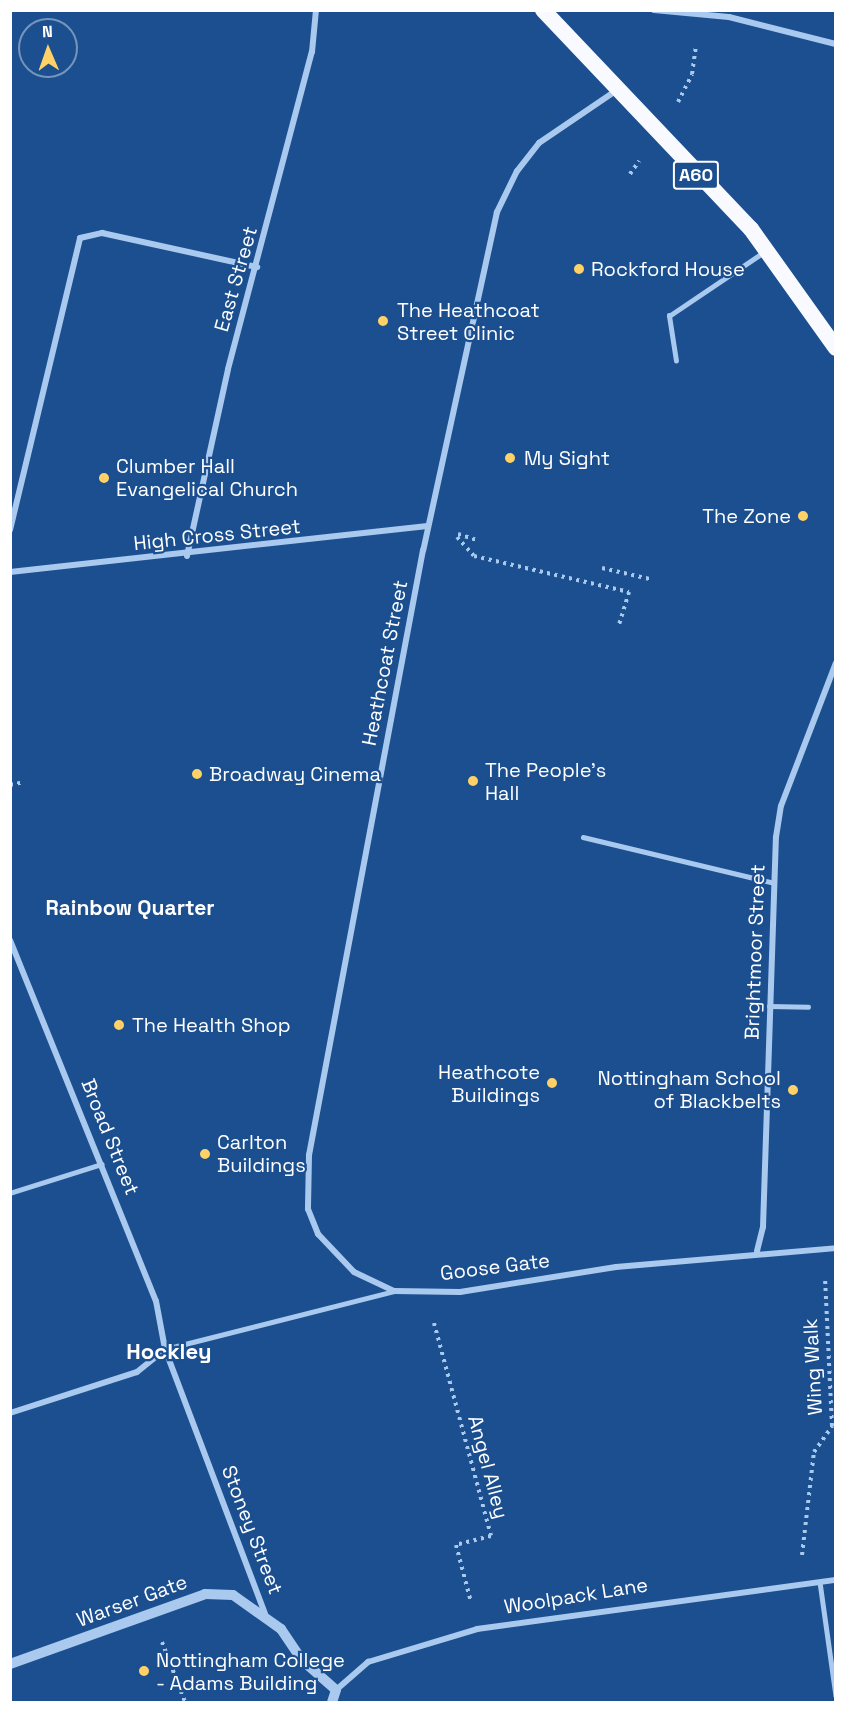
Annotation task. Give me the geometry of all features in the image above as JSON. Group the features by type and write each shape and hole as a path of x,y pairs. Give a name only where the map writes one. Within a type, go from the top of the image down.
{"highway":[{"name":"A60","path":"543,10 767,250 836,348"}],"street":[{"name":"East Street","path":"187,556 228,369 257,267 312,52 316,10"},
{"path":"654,10 729,17 836,44"},
{"name":"Heathcoat Street","path":"394,1291 354,1272 318,1234 308,1209 309,1155 427,526 497,212 517,171 539,143 617,90"},
{"path":"10,530 80,238 102,233 257,267"},
{"name":"High Cross Street","path":"10,572 187,556 427,526"},
{"name":"Brightmoor Street","path":"757,1251 763,1227 768,1006 774,883 781,806 836,663"},
{"name":"Broad Street","path":"10,940 103,1163 156,1301 165,1349"},
{"name":"Goose Gate","path":"165,1349 394,1291 460,1292 757,1251 836,1248"},
{"path":"10,1413 137,1372 165,1349"},
{"name":"Stoney Street","path":"165,1349 265,1614 302,1660 336,1690"},
{"name":"Woolpack Lane","path":"336,1690 368,1662 477,1629 836,1580"},
{"name":"Warser Gate","path":"10,1664 205,1594 233,1595 265,1614"},
{"path":"332,1702 336,1690"}],"lane":[{"path":"676,361 669,316 767,250"},
{"path":"583,837 774,883"},
{"path":"768,1006 808,1007"},
{"path":"10,1193 103,1163"},
{"path":"820,1582 836,1696"}],"path":[{"path":"455,534 474,556 629,592 618,627"},
{"path":"602,568 650,579"},
{"path":"10,785 24,782"},
{"name":"Wing Walk","path":"802,1543 814,1490 814,1452 831,1426 825,1290"},
{"name":"Angel Alley","path":"434,1323 491,1536 456,1545 477,1629"},
{"path":"153,1612 185,1702"}],"place":[{"name":"Rockford House","path":"579,269"},
{"name":"The Heathcoat Street Clinic","path":"383,321"},
{"name":"My Sight","path":"510,458"},
{"name":"Clumber Hall Evangelical Church","path":"104,478"},
{"name":"The Zone","path":"803,516"},
{"name":"Broadway Cinema","path":"197,774"},
{"name":"The People's Hall","path":"473,781"},
{"name":"The Health Shop","path":"119,1025"},
{"name":"Heathcote Buildings","path":"552,1083"},
{"name":"Nottingham School of Blackbelts","path":"793,1090"},
{"name":"Carlton Buildings","path":"205,1154"},
{"name":"Nottingham College - Adams Building","path":"144,1671"}],"district":[{"name":"Rainbow Quarter","path":"130,908"},
{"name":"Hockley","path":"169,1352"}]}
